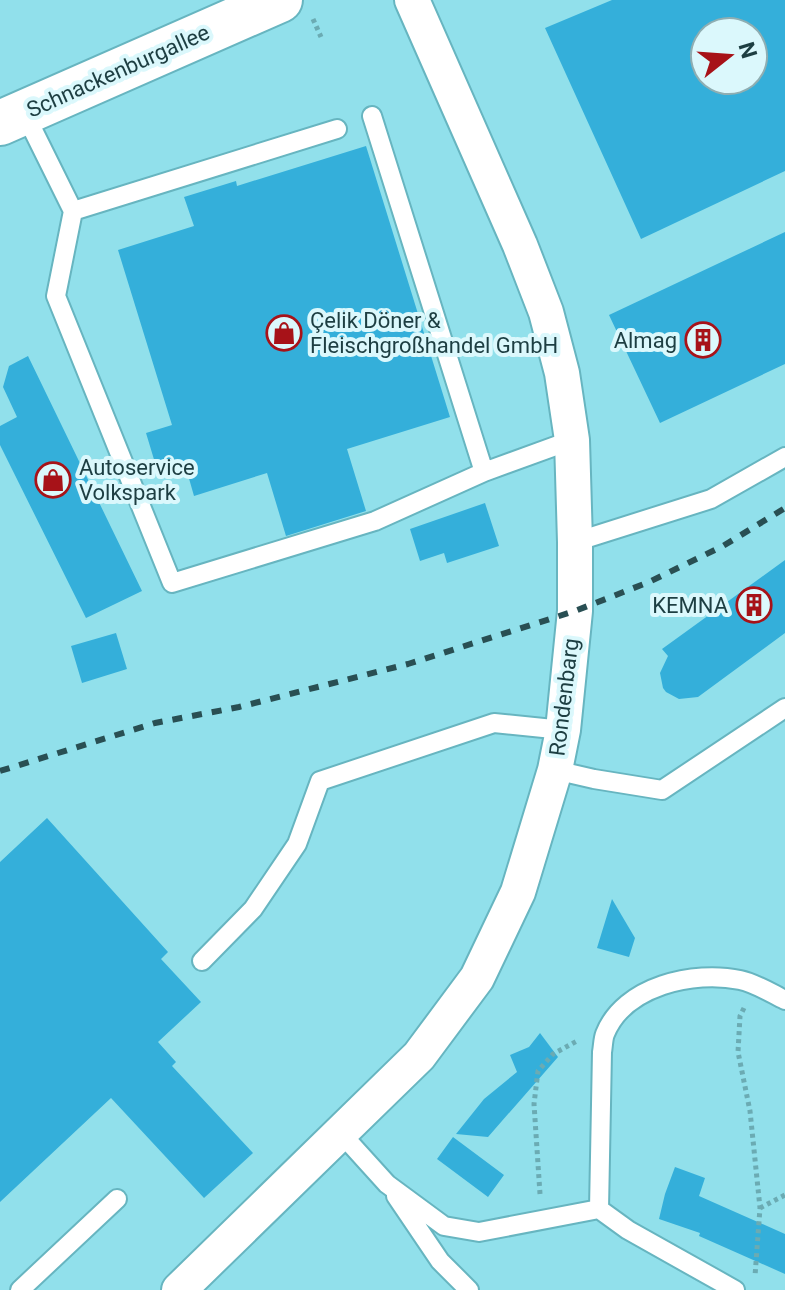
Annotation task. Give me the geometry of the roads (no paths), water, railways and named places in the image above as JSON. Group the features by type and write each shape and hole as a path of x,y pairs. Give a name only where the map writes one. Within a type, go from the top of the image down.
{"main road":[{"name":"Schnackenburgallee","path":"12,118 280,0"}],"street":[{"name":"Rondenbarg","path":"179,1290 419,1056 477,978 518,892 555,770 563,730 575,611 575,542 572,440 562,373 546,312 517,239 412,0"}],"lane":[{"path":"372,116 484,472"},
{"path":"12,118 73,211 56,296 172,583 375,521 484,472 572,440"},
{"path":"73,211 337,129"},
{"path":"575,542 711,499 785,457"},
{"path":"555,770 662,790 785,708"},
{"path":"202,961 253,909 297,844 320,781 494,723 563,730"},
{"path":"599,1209 602,1052 605,1035 615,1017 632,1000 658,986 687,978 742,980 785,1000"},
{"path":"339,1131 387,1184 440,1261 469,1290"},
{"path":"387,1184 444,1226 479,1232 599,1209 628,1230 735,1290"},
{"path":"20,1290 117,1199"}],"railway":[{"path":"0,771 155,723 239,707 408,664 575,611 649,582 723,546 785,508"}],"place":[{"name":"Çelik Döner & Fleischgroßhandel GmbH","path":"284,333"},
{"name":"Almag","path":"703,340"},
{"name":"Autoservice Volkspark","path":"53,480"},
{"name":"KEMNA","path":"754,605"}]}
